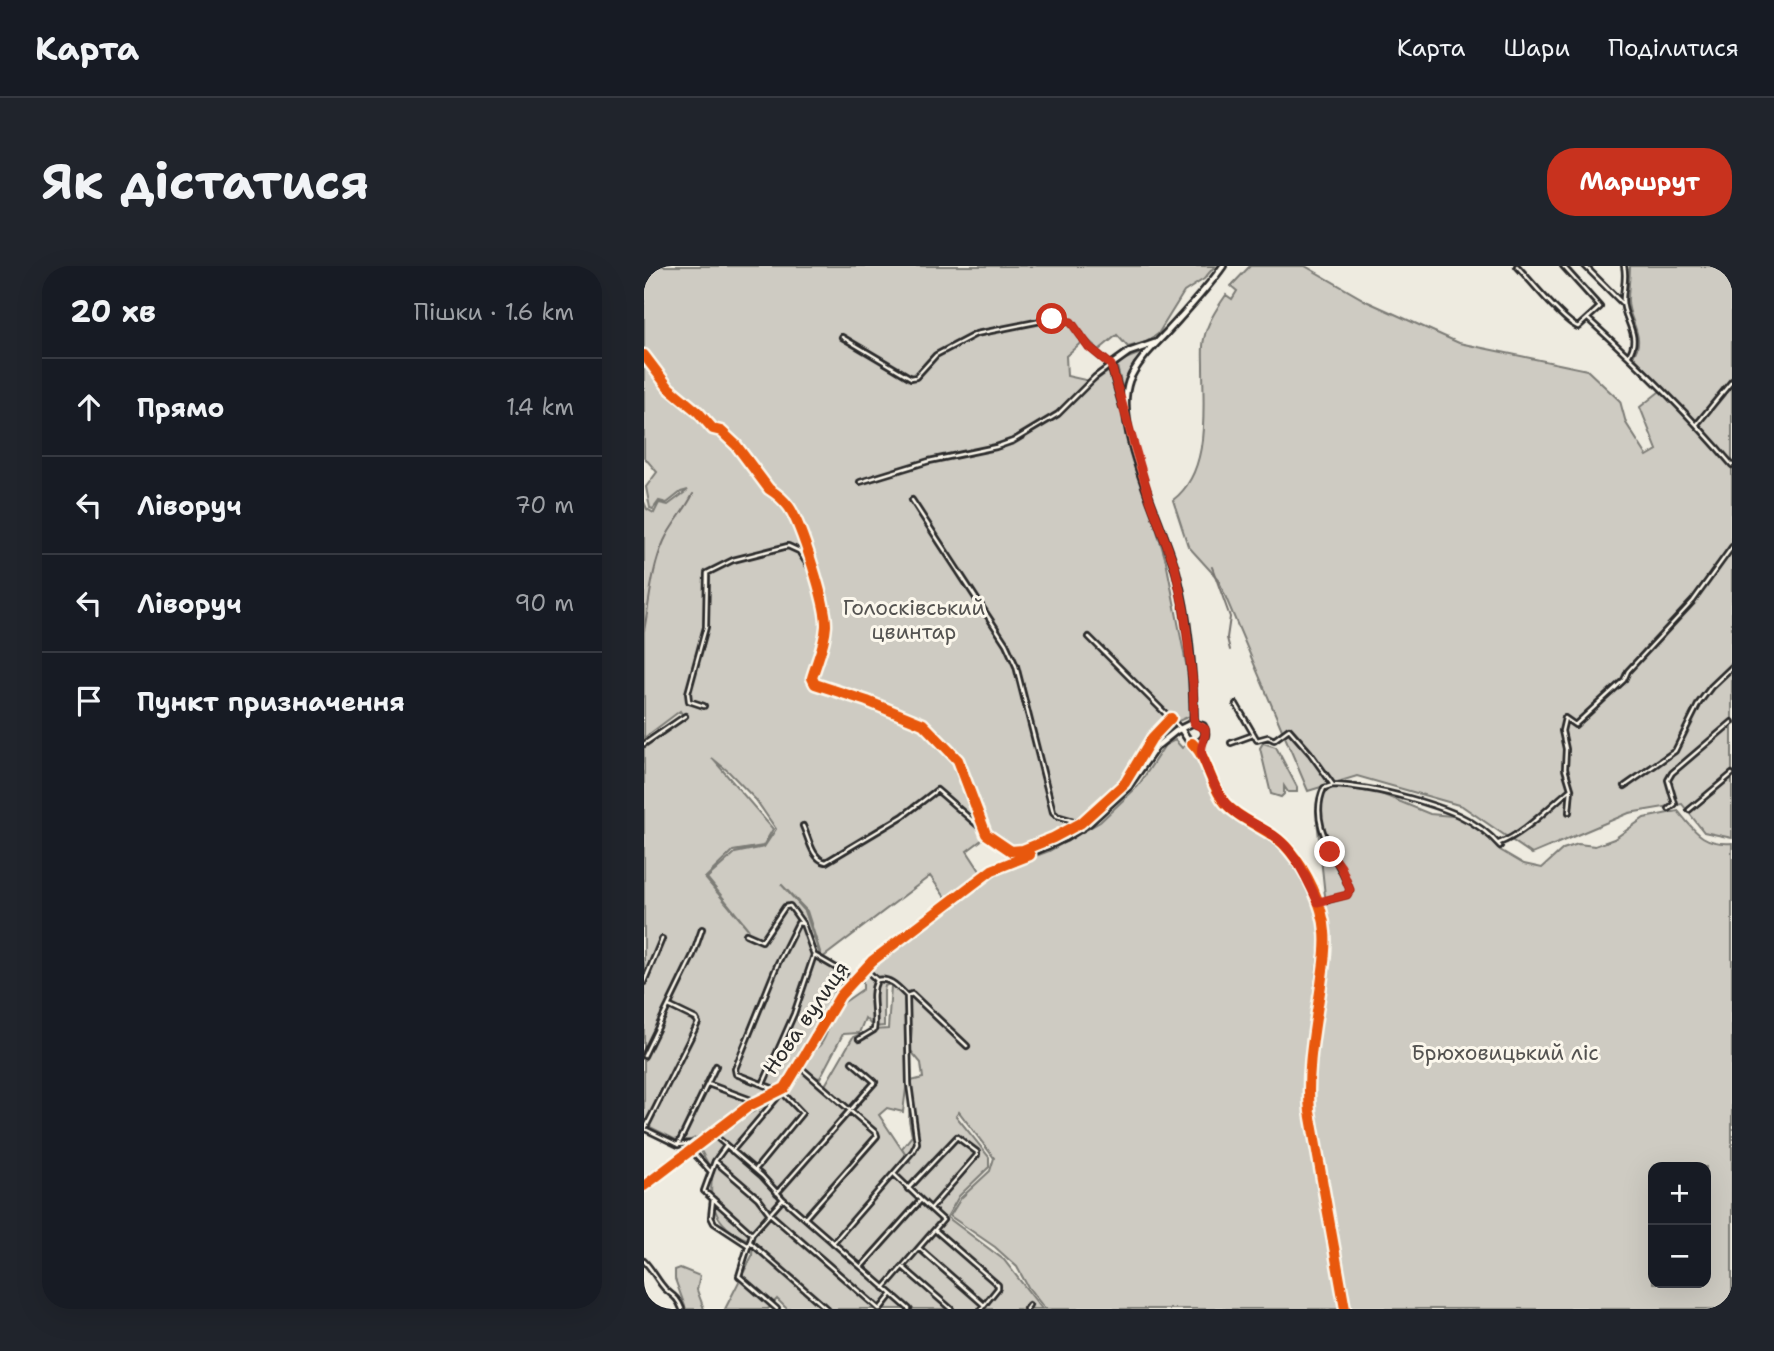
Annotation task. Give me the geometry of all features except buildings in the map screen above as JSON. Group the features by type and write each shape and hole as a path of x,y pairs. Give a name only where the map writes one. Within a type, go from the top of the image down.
{"street":[{"path":"1125,413 1125,396 1130,379 1156,343 1223,266"},
{"path":"1517,266 1573,325 1578,327 1600,307 1563,266"},
{"path":"1585,266 1623,301"},
{"path":"1624,266 1626,278 1623,301 1633,334 1629,355"},
{"path":"1588,319 1629,355 1732,465"},
{"path":"842,337 911,377 916,377 936,355 976,334 1040,320 1065,320 1071,322 1089,347 1111,365 1150,500 1179,581 1193,684 1192,723 1186,729 1185,736"},
{"path":"860,482 929,461 1013,441 1058,414 1096,377 1129,352 1156,343"},
{"path":"644,355 669,388 698,412 713,429 726,435 769,489 789,508 799,526 824,607 826,623 825,638 812,678 817,686 917,720 958,760 984,831"},
{"path":"1697,425 1732,381"},
{"path":"912,500 1006,644 1016,666 1053,812 1081,823"},
{"path":"690,701 688,693 694,665 706,627 707,573 733,559 789,545 799,551 815,577"},
{"path":"1569,813 1571,789 1565,769 1566,749 1562,731 1565,718 1575,725 1624,680 1628,671 1693,601 1732,547"},
{"path":"1089,637 1171,718 1202,755"},
{"path":"1625,786 1675,751 1699,703 1732,667"},
{"path":"690,701 704,706"},
{"path":"685,707 690,701"},
{"path":"1236,704 1256,740 1268,737 1274,740 1289,729 1333,785"},
{"path":"644,744 685,716"},
{"path":"803,826 815,856 821,862 826,862 903,816 937,790 1005,849 1016,852 1081,823 1125,783 1152,738 1171,718"},
{"path":"1669,809 1675,804 1668,780 1672,773 1732,722"},
{"path":"1192,723 1205,729 1200,749 1223,801 1275,836 1288,849 1299,863 1318,902 1326,935 1307,1087 1345,1309"},
{"name":"Нова вулиця","path":"644,1186 712,1133 782,1090 841,996 872,961 992,870 1056,842 1089,823 1128,788 1156,747 1192,723"},
{"path":"1231,743 1253,735"},
{"path":"1192,743 1204,739"},
{"path":"1689,810 1732,774"},
{"path":"1318,902 1347,895 1350,890 1326,841 1318,812 1324,788 1333,785 1383,790 1437,805 1472,822 1500,845 1571,789"},
{"path":"746,934 762,941 788,906 803,924 814,955 794,1014 763,1084"},
{"path":"755,1170 802,1116 782,1090 736,1074 735,1069 778,964 797,925 803,924"},
{"path":"644,1056 698,943 702,929"},
{"path":"644,982 662,939"},
{"path":"814,955 845,973 836,989 841,996"},
{"path":"864,968 877,980"},
{"path":"833,1243 894,1174 917,1143 909,1084 907,996 896,984 884,979 877,980"},
{"path":"859,1039 874,1030 876,1021 873,1011 876,1002 873,995 877,980"},
{"path":"907,996 912,994 967,1046"},
{"path":"669,1006 696,1019 698,1023 645,1129 678,1145 711,1172"},
{"path":"777,1193 876,1082 852,1062"},
{"path":"678,1145 716,1066"},
{"path":"799,1066 877,1136 805,1218"},
{"path":"707,1084 735,1092 757,1103"},
{"path":"733,1151 782,1090"},
{"path":"712,1133 909,1309"},
{"path":"908,1189 956,1137 960,1137 977,1152 977,1156 931,1208"},
{"path":"678,1145 684,1145 687,1151"},
{"path":"726,1146 715,1161 704,1191 752,1234"},
{"path":"715,1161 758,1198 770,1214 879,1309 892,1294"},
{"path":"884,1288 935,1230 942,1217 894,1174"},
{"path":"713,1199 710,1217 714,1223 750,1244 827,1309"},
{"path":"777,1309 739,1276 752,1234 783,1199"},
{"path":"861,1267 921,1200"},
{"path":"935,1230 998,1285 981,1309"},
{"path":"919,1248 984,1305"},
{"path":"644,1261 661,1285 678,1298 682,1309"},
{"path":"903,1267 951,1309"},
{"path":"1026,1309 1029,1305"}],"green space":[{"name":"Голосківський цвинтар","path":"644,266 1215,266 1204,279 1184,292 1158,334 1146,342 1128,347 1117,335 1099,350 1086,338 1066,356 1067,376 1094,382 1109,371 1166,561 1189,679 1190,716 1176,722 1152,745 1127,787 1086,823 1017,855 1006,854 983,839 967,851 982,874 947,900 930,876 822,958 807,911 781,884 805,911 821,958 850,975 824,1013 784,1084 748,1101 704,1134 691,1140 676,1140 644,1124 644,748 685,719 680,711 644,738 644,502 647,509 654,513 659,503 668,505 688,490 667,503 659,501 653,509 650,508 646,487 657,472 644,457","holes":["712,758 756,800 776,829 764,847 735,853 707,878 749,930 705,878 733,851 763,846 773,829"]},
{"path":"1250,266 1305,266 1368,302 1459,343 1587,370 1620,401 1626,423 1647,456 1657,450 1640,407 1664,388 1633,356 1637,349 1638,336 1628,301 1630,266 1732,266 1732,838 1704,832 1682,804 1629,813 1532,854 1462,806 1357,776 1308,791 1218,579 1188,546 1173,500 1185,488 1194,473 1199,456 1204,420 1205,333 1226,295 1232,299 1237,291 1231,286"},
{"path":"1146,351 1134,363 1123,391 1117,366 1123,360"},
{"path":"1175,740 1182,748 1186,745 1193,751 1221,803 1235,817 1276,844 1291,859 1315,903 1321,933 1304,1068 1304,1099 1341,1309 1045,1309 1017,1267 995,1247 950,1216 961,1198 990,1171 994,1158 959,1112 956,1116 989,1157 989,1167 959,1196 947,1217 1004,1260 1042,1309 787,1309 777,1299 768,1309 725,1309 752,1256 753,1241 731,1231 718,1216 712,1196 713,1173 700,1149 737,1121 773,1101 803,1072 824,1087 853,1037 873,1030 888,1029 891,986 900,992 891,983 885,986 884,991 884,1026 873,1027 865,1018 859,1033 843,1034 820,1078 802,1068 807,1054 824,1039 838,1003 843,1003 863,989 863,973 993,872 1049,851 1100,822 1138,786 1165,745","holes":["907,1024 912,1028 910,1050 921,1063 923,1078 911,1081 909,1120 912,1136 902,1148 911,1163 879,1115 887,1108 903,1112 908,1073"]},
{"path":"1263,743 1276,747 1297,787 1297,792 1288,792 1284,786 1284,794 1281,797 1271,794 1260,748"},
{"name":"Брюховицький ліс","path":"1333,787 1379,793 1430,814 1463,817 1492,839 1500,850 1524,864 1542,868 1563,849 1578,844 1595,846 1614,839 1644,818 1678,811 1706,839 1732,843 1732,1309 1351,1309 1312,1088 1329,934 1316,810 1321,796"},
{"path":"680,1268 700,1276 697,1290 704,1309 686,1309 675,1279 675,1270"}],"waterway":[{"path":"644,631 660,552 667,535 693,494"},
{"path":"1212,567 1230,617 1227,638 1230,650"}],"cycle path":[{"path":"644,355 669,388 698,412 713,429 721,431 736,445 769,489 785,502 794,516 812,565 825,616 824,639 812,678 815,684 867,701 923,724 958,760 986,834 1011,851 1023,850 1081,823 1125,783 1152,738 1171,718"},
{"path":"1192,743 1198,749 1225,803 1282,843 1296,858 1313,888 1324,921 1325,952 1310,1064 1309,1096 1345,1309"},
{"path":"644,1186 749,1106 785,1088 840,996 872,961 992,870 1030,855"}],"route":[{"path":"1052,319 1071,322 1089,347 1111,365 1150,500 1177,573 1193,684 1194,723 1205,729 1200,749 1223,801 1275,836 1288,849 1299,863 1318,902 1347,895 1350,890 1341,867 1330,852"}]}
